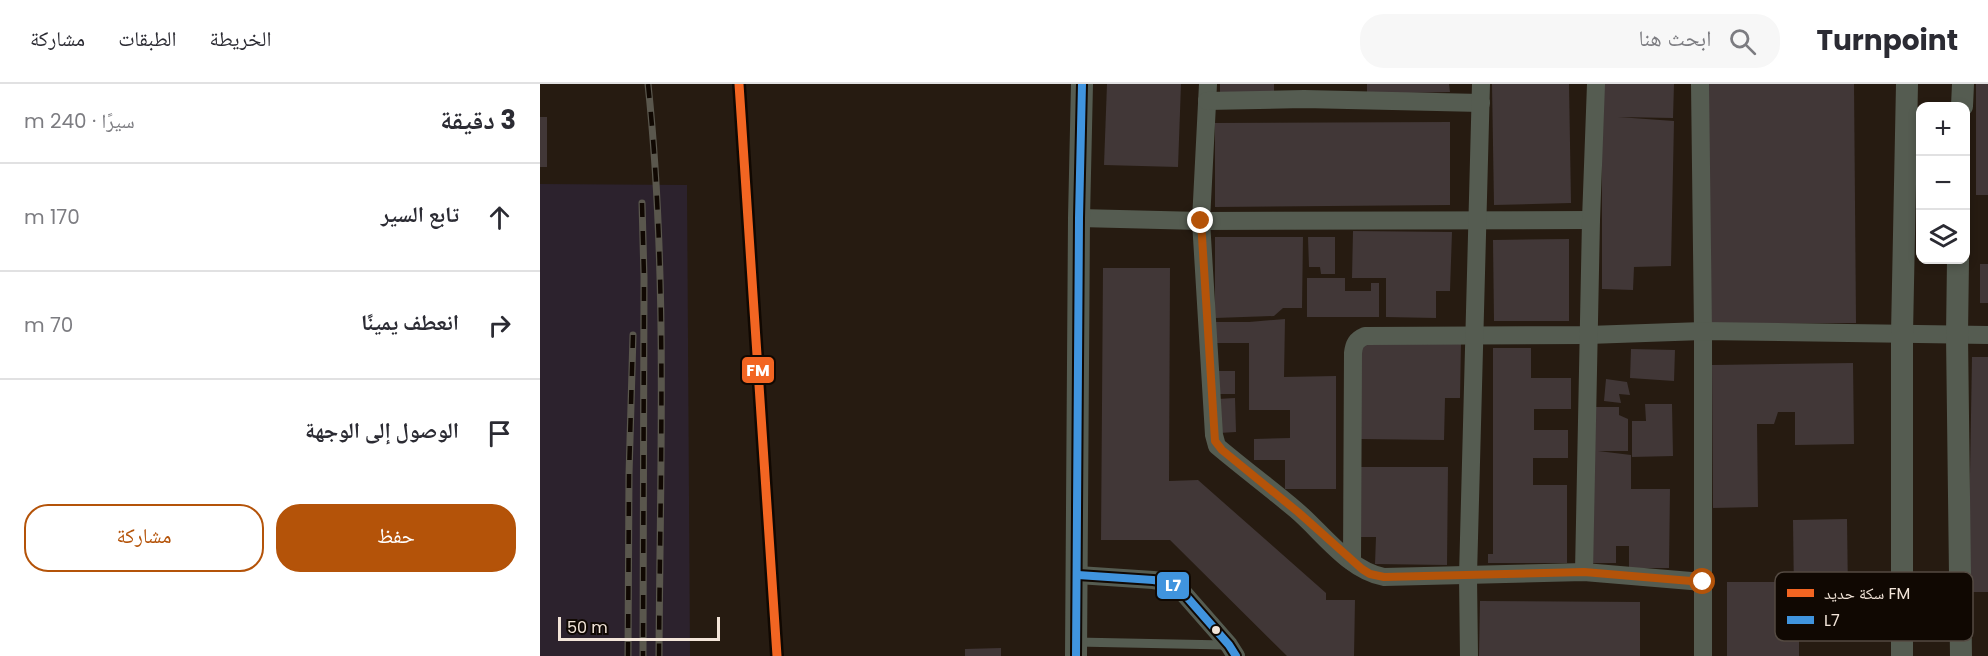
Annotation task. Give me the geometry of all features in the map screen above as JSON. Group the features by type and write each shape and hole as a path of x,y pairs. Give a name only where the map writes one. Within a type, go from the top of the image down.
{"street":[{"path":"1076,649 1082,84"},
{"path":"1469,656 1468,576 1481,84"},
{"path":"1584,572 1588,335 1596,84"},
{"path":"1700,84 1703,656"},
{"path":"1902,572 1902,334 1907,84"},
{"path":"1962,102 1963,84"},
{"path":"1481,103 1359,92 1208,92 1201,221 1215,441 1222,450 1298,512 1352,562 1370,574 1384,577 1584,572 1703,582"},
{"path":"1079,218 1201,221 1591,220"},
{"path":"1958,264 1960,572"},
{"path":"1352,562 1354,345 1365,336 1703,332 1988,335"},
{"path":"1078,575 1153,580 1166,582 1179,588 1232,650"},
{"path":"1961,641 1961,656"}],"lane":[{"path":"1076,649 1232,650"}],"shaded area":[{"path":"540,184 687,185 690,656 540,656"}],"building":[{"path":"1107,84 1181,84 1178,167 1104,165"},
{"path":"1220,84 1274,84 1274,92 1220,92"},
{"path":"1367,84 1449,84 1450,92 1367,94"},
{"path":"1492,84 1569,84 1571,203 1494,205"},
{"path":"1602,84 1674,84 1673,118 1618,117 1674,121 1671,266 1634,267 1633,290 1602,289"},
{"path":"1708,84 1854,84 1856,323 1709,324"},
{"path":"1976,84 1988,84 1988,195 1976,195"},
{"path":"540,117 547,117 547,167 540,167"},
{"path":"1450,122 1450,205 1215,207 1215,123"},
{"path":"1353,231 1452,232 1450,291 1436,291 1436,318 1386,317 1386,278 1352,278"},
{"path":"1215,237 1303,237 1302,308 1283,308 1274,316 1215,318"},
{"path":"1308,237 1335,237 1335,274 1321,274 1320,267 1309,267"},
{"path":"1569,239 1569,321 1494,321 1493,240"},
{"path":"1980,264 1988,264 1988,303 1980,303"},
{"path":"1103,268 1170,268 1169,481 1198,480 1326,593 1326,600 1355,600 1354,656 1287,656 1170,540 1101,540"},
{"path":"1307,278 1345,278 1345,291 1371,291 1371,283 1379,283 1379,317 1307,317"},
{"path":"1285,319 1284,377 1336,376 1336,489 1285,489 1285,460 1254,460 1254,439 1290,438 1290,410 1249,410 1249,343 1214,343 1216,322"},
{"path":"1360,342 1461,343 1460,398 1445,398 1444,440 1359,439"},
{"path":"1493,348 1531,348 1531,378 1571,378 1571,409 1534,409 1534,430 1568,430 1568,458 1533,458 1533,485 1567,485 1567,563 1488,563 1488,554 1493,554"},
{"path":"1631,349 1675,350 1674,381 1630,378"},
{"path":"1972,357 1988,357 1988,592 1973,592 1973,572 1968,572"},
{"path":"1853,363 1854,444 1795,445 1795,412 1778,412 1774,424 1757,424 1758,507 1713,508 1712,365"},
{"path":"1217,371 1235,371 1235,394 1217,394"},
{"path":"1606,379 1627,382 1630,395 1619,394 1621,403 1604,401"},
{"path":"1235,398 1236,432 1219,433 1217,399"},
{"path":"1645,404 1672,404 1673,456 1632,457 1632,421 1646,421"},
{"path":"1594,407 1619,407 1619,415 1628,419 1628,451 1598,451 1631,455 1631,489 1670,489 1669,568 1629,568 1629,546 1616,546 1616,563 1587,563"},
{"path":"1359,467 1448,467 1447,565 1375,564 1376,537 1359,537"},
{"path":"1847,519 1848,572 1794,572 1793,520"},
{"path":"1727,582 1775,582 1775,641 1799,641 1799,656 1727,656"},
{"path":"1480,601 1640,602 1640,656 1479,656"},
{"path":"1001,648 1001,656 965,656 965,649"}],"railway":[{"path":"648,84 661,298 659,656"},
{"path":"642,203 644,277 643,656"},
{"path":"628,656 629,475 633,335"}],"rail line":[{"name":"FM","path":"739,84 777,656"}],"transit line":[{"name":"L7","path":"1076,656 1082,84"},
{"name":"L7","path":"1078,575 1153,580 1166,582 1179,588 1236,656"}],"route":[{"path":"1201,221 1206,325 1217,446 1298,512 1352,562 1370,574 1384,577 1584,572 1703,582"}]}
